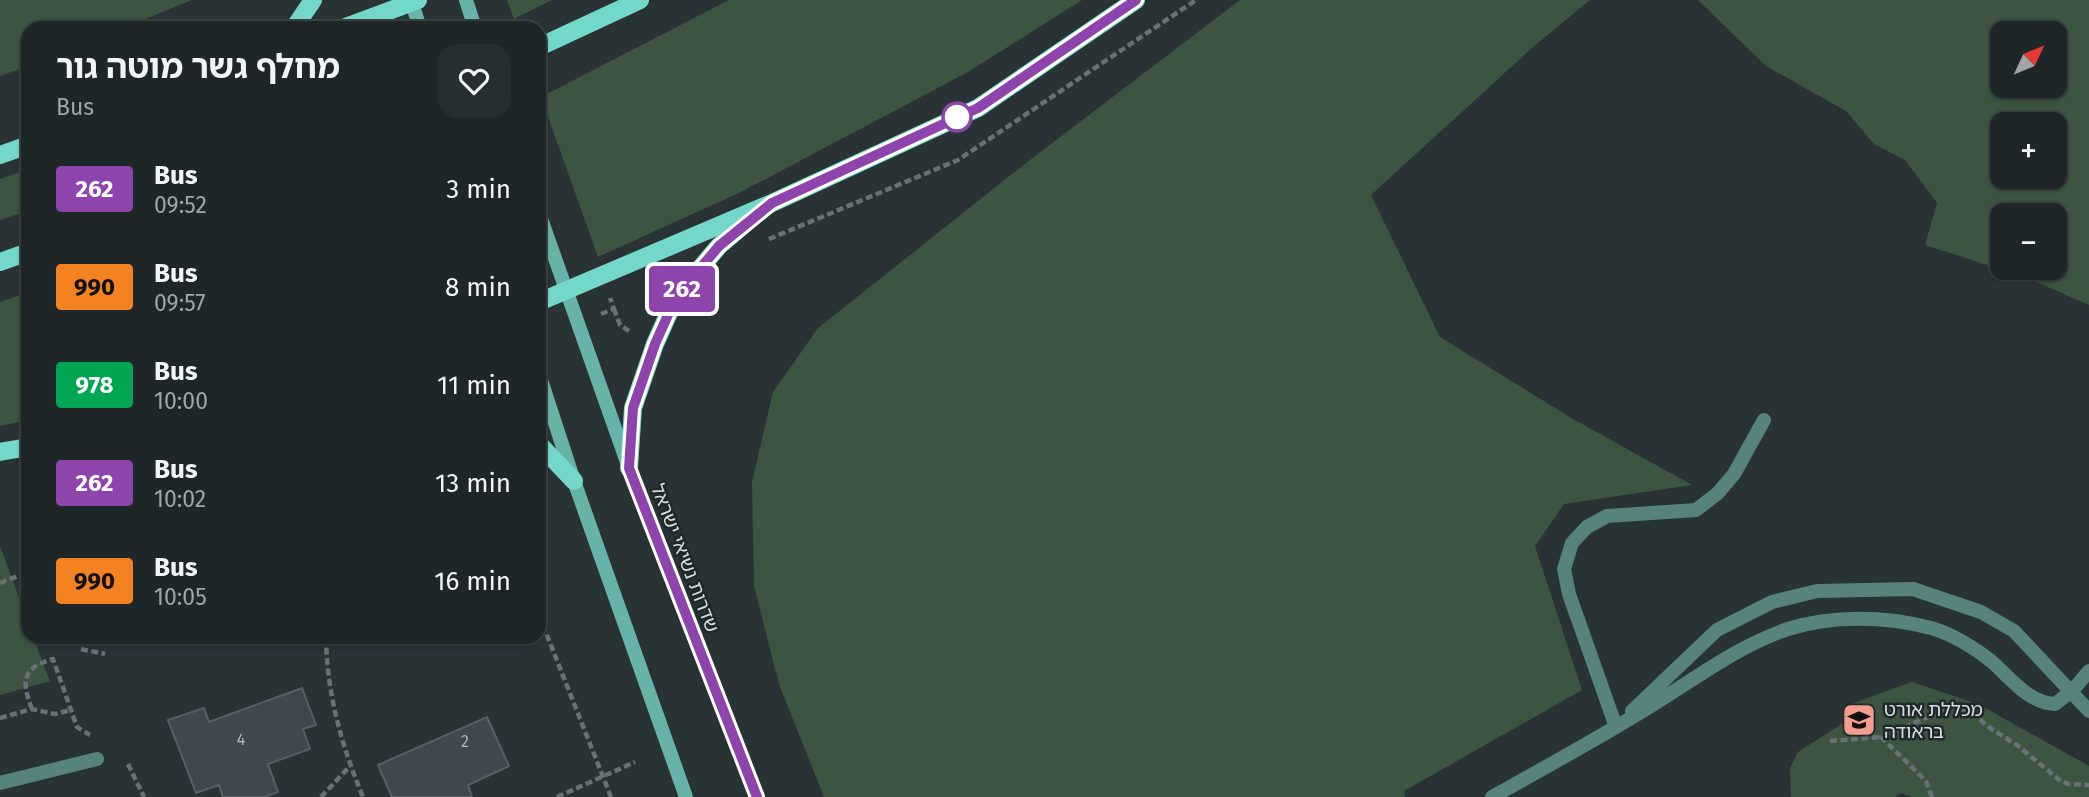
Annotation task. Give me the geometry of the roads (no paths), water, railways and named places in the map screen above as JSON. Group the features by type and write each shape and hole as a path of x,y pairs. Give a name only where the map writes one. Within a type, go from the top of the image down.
{"main road":[{"path":"299,21 313,0"},
{"path":"466,0 473,21"},
{"path":"546,44 640,0"},
{"path":"546,299 772,203 978,108 1136,0"},
{"path":"361,21 413,1 418,21"},
{"path":"0,155 21,148"},
{"path":"629,468 633,408 655,344 676,297 719,246 772,203"},
{"name":"שדרות נשיאי ישראל","path":"546,231 629,468 757,797"},
{"path":"0,262 21,254"},
{"path":"546,395 687,797"},
{"path":"0,452 21,448"},
{"path":"546,451 574,481"}],"street":[{"path":"1616,727 1569,594 1564,569 1572,543 1587,527 1607,516 1696,509 1718,493 1734,474 1764,420"},
{"path":"1616,727 1717,630 1772,602 1817,591 1913,589 1981,612 2014,631 2089,711"},
{"path":"1492,797 1616,727 1737,653 1788,629 1828,621 1879,619 1932,628 1989,660 2042,704 2055,704 2089,671"},
{"path":"0,783 97,759"}],"place":[{"name":"מכללת אורט בראודה","path":"1859,720"}]}
